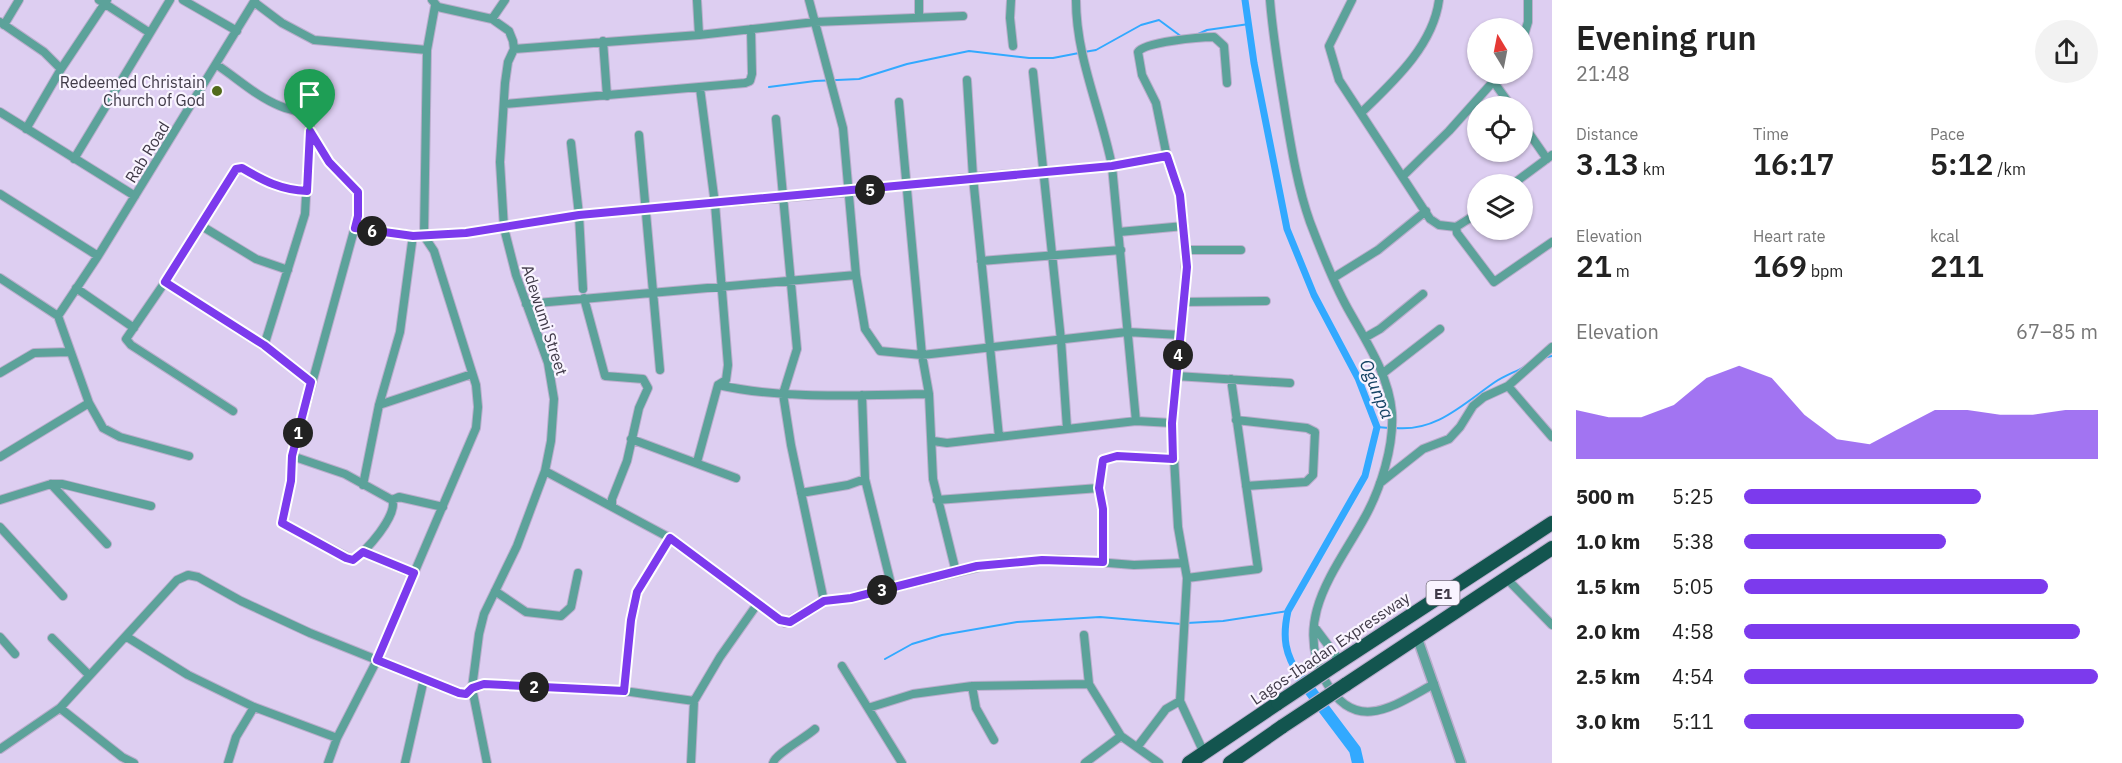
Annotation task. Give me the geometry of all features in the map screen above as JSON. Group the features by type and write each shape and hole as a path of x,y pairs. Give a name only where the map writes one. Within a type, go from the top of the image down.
{"highway":[{"name":"Lagos-Ibadan Expressway","path":"1189,763 1552,523"},
{"name":"E1","path":"1230,763 1552,548"}],"street":[{"path":"19,0 2,23 44,52 61,69"},
{"path":"74,159 170,0"},
{"path":"183,0 237,31"},
{"path":"492,19 505,0"},
{"path":"697,0 699,35"},
{"path":"809,0 843,128 856,275 865,329 880,351 922,355 1127,332 1180,335"},
{"path":"919,0 919,16"},
{"path":"1011,0 1013,46"},
{"path":"1076,0 1076,17 1085,71 1105,132 1112,166 1136,421"},
{"path":"1270,0 1272,32 1300,191 1333,278 1366,337 1382,374 1392,412 1389,449 1380,481 1365,516 1320,595 1314,610 1317,660 1327,683 1340,700 1354,709 1372,713 1388,709 1434,684"},
{"path":"1352,0 1329,46 1339,81 1426,211 1439,225 1456,227 1467,220"},
{"path":"1361,113 1390,84 1420,47 1439,0"},
{"path":"1528,0 1528,18"},
{"path":"26,129 104,1 150,33"},
{"path":"254,1 282,22 314,40 427,50"},
{"name":"Rab Road","path":"58,316 98,256 254,1"},
{"path":"328,763 337,738 377,660 476,428 478,407 476,385 434,251 424,236 427,50 434,3 492,19 509,31 514,49 699,35 815,22 963,15"},
{"path":"505,104 700,88 750,81 752,74 751,29"},
{"path":"1204,753 1180,700 1188,578 1178,526 1172,423 1186,287 1184,226 1180,195 1167,156 1156,103 1142,75 1137,57 1140,48 1160,42 1214,37 1224,46 1227,82"},
{"path":"603,41 607,96"},
{"name":"Adewumi Street","path":"487,763 472,688 479,634 484,614 517,546 545,471 551,441 554,399 552,380 526,304 504,228 500,162 508,62 514,49"},
{"path":"216,65 277,105 307,116 310,131 305,214 264,345"},
{"path":"1033,72 1061,340 1067,428"},
{"path":"967,80 973,177 999,437"},
{"path":"1404,175 1491,84"},
{"path":"697,462 718,385 726,380 728,364 715,204 700,88"},
{"path":"899,102 922,355 929,394 933,441 931,462 937,500 956,572"},
{"path":"0,112 135,195"},
{"path":"776,119 785,198 789,279 797,350 783,394 824,601"},
{"path":"310,131 329,162 358,192 358,216 292,456 291,481 282,523 353,560 363,552 393,513 392,500"},
{"path":"639,135 660,370"},
{"path":"1526,174 1549,157 1533,137"},
{"path":"571,143 579,215 583,289"},
{"path":"355,228 424,236 504,228 579,215 785,198 973,177 1112,166 1167,156"},
{"path":"233,411 126,339 236,169 242,168 271,185 289,190 307,191"},
{"path":"0,194 98,256"},
{"path":"1333,278 1378,250 1426,211"},
{"path":"200,225 256,259 288,270"},
{"path":"1119,232 1184,226"},
{"path":"1456,227 1457,233 1494,282 1552,242"},
{"path":"363,485 379,405 399,332 413,236"},
{"path":"981,261 1121,250"},
{"path":"1185,250 1240,250"},
{"path":"526,304 721,289 789,279 856,275"},
{"path":"0,278 58,316 89,403 103,428 109,433 189,456"},
{"path":"165,282 264,345 311,382"},
{"path":"76,288 134,328"},
{"path":"1366,337 1380,329 1423,294"},
{"path":"584,298 606,376 638,377 643,379 648,388 612,506"},
{"path":"1183,303 1266,301"},
{"path":"1382,374 1440,329"},
{"path":"1380,481 1423,449 1449,439 1460,427 1473,406 1484,397 1508,386 1552,347"},
{"path":"0,373 33,353 69,352"},
{"path":"379,405 472,374"},
{"path":"1176,376 1290,383"},
{"path":"1188,578 1258,569 1231,379"},
{"path":"718,385 752,392 783,394 929,394"},
{"path":"1508,386 1552,438"},
{"path":"862,395 865,479 892,588"},
{"path":"0,457 89,403"},
{"path":"1236,420 1307,428 1315,432 1313,475 1306,482 1246,486"},
{"path":"933,441 947,443 1136,421 1172,423"},
{"path":"631,439 736,478"},
{"path":"292,456 345,474 392,500"},
{"path":"1103,562 1103,509 1099,488 1103,460 1108,456 1173,459"},
{"path":"545,471 670,538 785,623 824,601 851,598 997,563 1042,560 1134,565 1184,563"},
{"path":"801,493 848,485 865,479"},
{"path":"0,500 51,484 62,484 151,506"},
{"path":"51,484 107,544"},
{"path":"937,500 1099,488"},
{"path":"392,500 399,497 443,507"},
{"path":"0,527 63,596"},
{"path":"624,691 631,620 637,592 670,538"},
{"path":"363,552 414,573"},
{"path":"495,591 526,612 561,616 571,607 578,573"},
{"path":"0,749 60,708 177,580 188,575 198,577 241,601 310,633 459,693 466,694 472,688 500,684 624,691 694,701"},
{"path":"1506,578 1552,625"},
{"path":"691,763 694,701 720,657 758,603"},
{"path":"1314,624 1337,663"},
{"path":"1084,635 1089,684 1121,736 1159,763"},
{"path":"0,637 15,654"},
{"path":"127,637 188,675 254,706 337,738"},
{"path":"1417,637 1461,763"},
{"path":"52,638 89,675"},
{"path":"842,666 902,763"},
{"path":"405,763 424,679"},
{"path":"868,708 913,694 972,686 1089,684"},
{"path":"972,686 976,708 994,740"},
{"path":"1138,746 1164,711 1180,700"},
{"path":"228,763 240,730 254,706"},
{"path":"60,708 121,760 134,763"},
{"path":"773,763 778,754 799,744 815,729"},
{"path":"1085,763 1121,736"}],"waterway":[{"name":"Ogunpa","path":"1245,0 1254,63 1287,229 1314,295 1358,378 1377,427 1365,476 1288,611 1285,629 1286,646 1300,677"},
{"path":"1084,52 1096,50 1141,25 1159,20 1182,37"},
{"path":"1196,35 1207,30 1249,24"},
{"path":"769,87 815,81 859,79 907,64 969,51 1029,58 1053,58 1079,53"},
{"path":"1543,358 1552,356"},
{"path":"1395,428 1423,426 1436,421 1498,380 1524,367"},
{"path":"1377,427 1389,428"},
{"path":"1187,623 1223,621 1288,611"},
{"path":"885,659 912,644 942,635 1017,622 1100,617 1181,624"},
{"name":"Ogunpa","path":"1300,677 1355,750 1358,763"}],"place":[{"name":"Redeemed Christain Church of God","path":"217,91"}],"route":[{"path":"310,131 329,162 358,192 360,199 355,228 413,236 466,233 579,215 850,192 973,177 1112,166 1167,156 1180,195 1187,267 1172,423 1173,459 1108,456 1103,460 1099,488 1103,509 1103,562 1042,560 977,566 851,598 824,601 785,623 670,538 637,592 631,620 624,691 484,684 472,688 466,694 459,693 377,660 414,573 363,552 356,559 346,558 282,523 291,481 292,456 311,382 264,345 165,282 231,173 236,169 242,168 271,185 289,190 307,191 310,131"}]}
